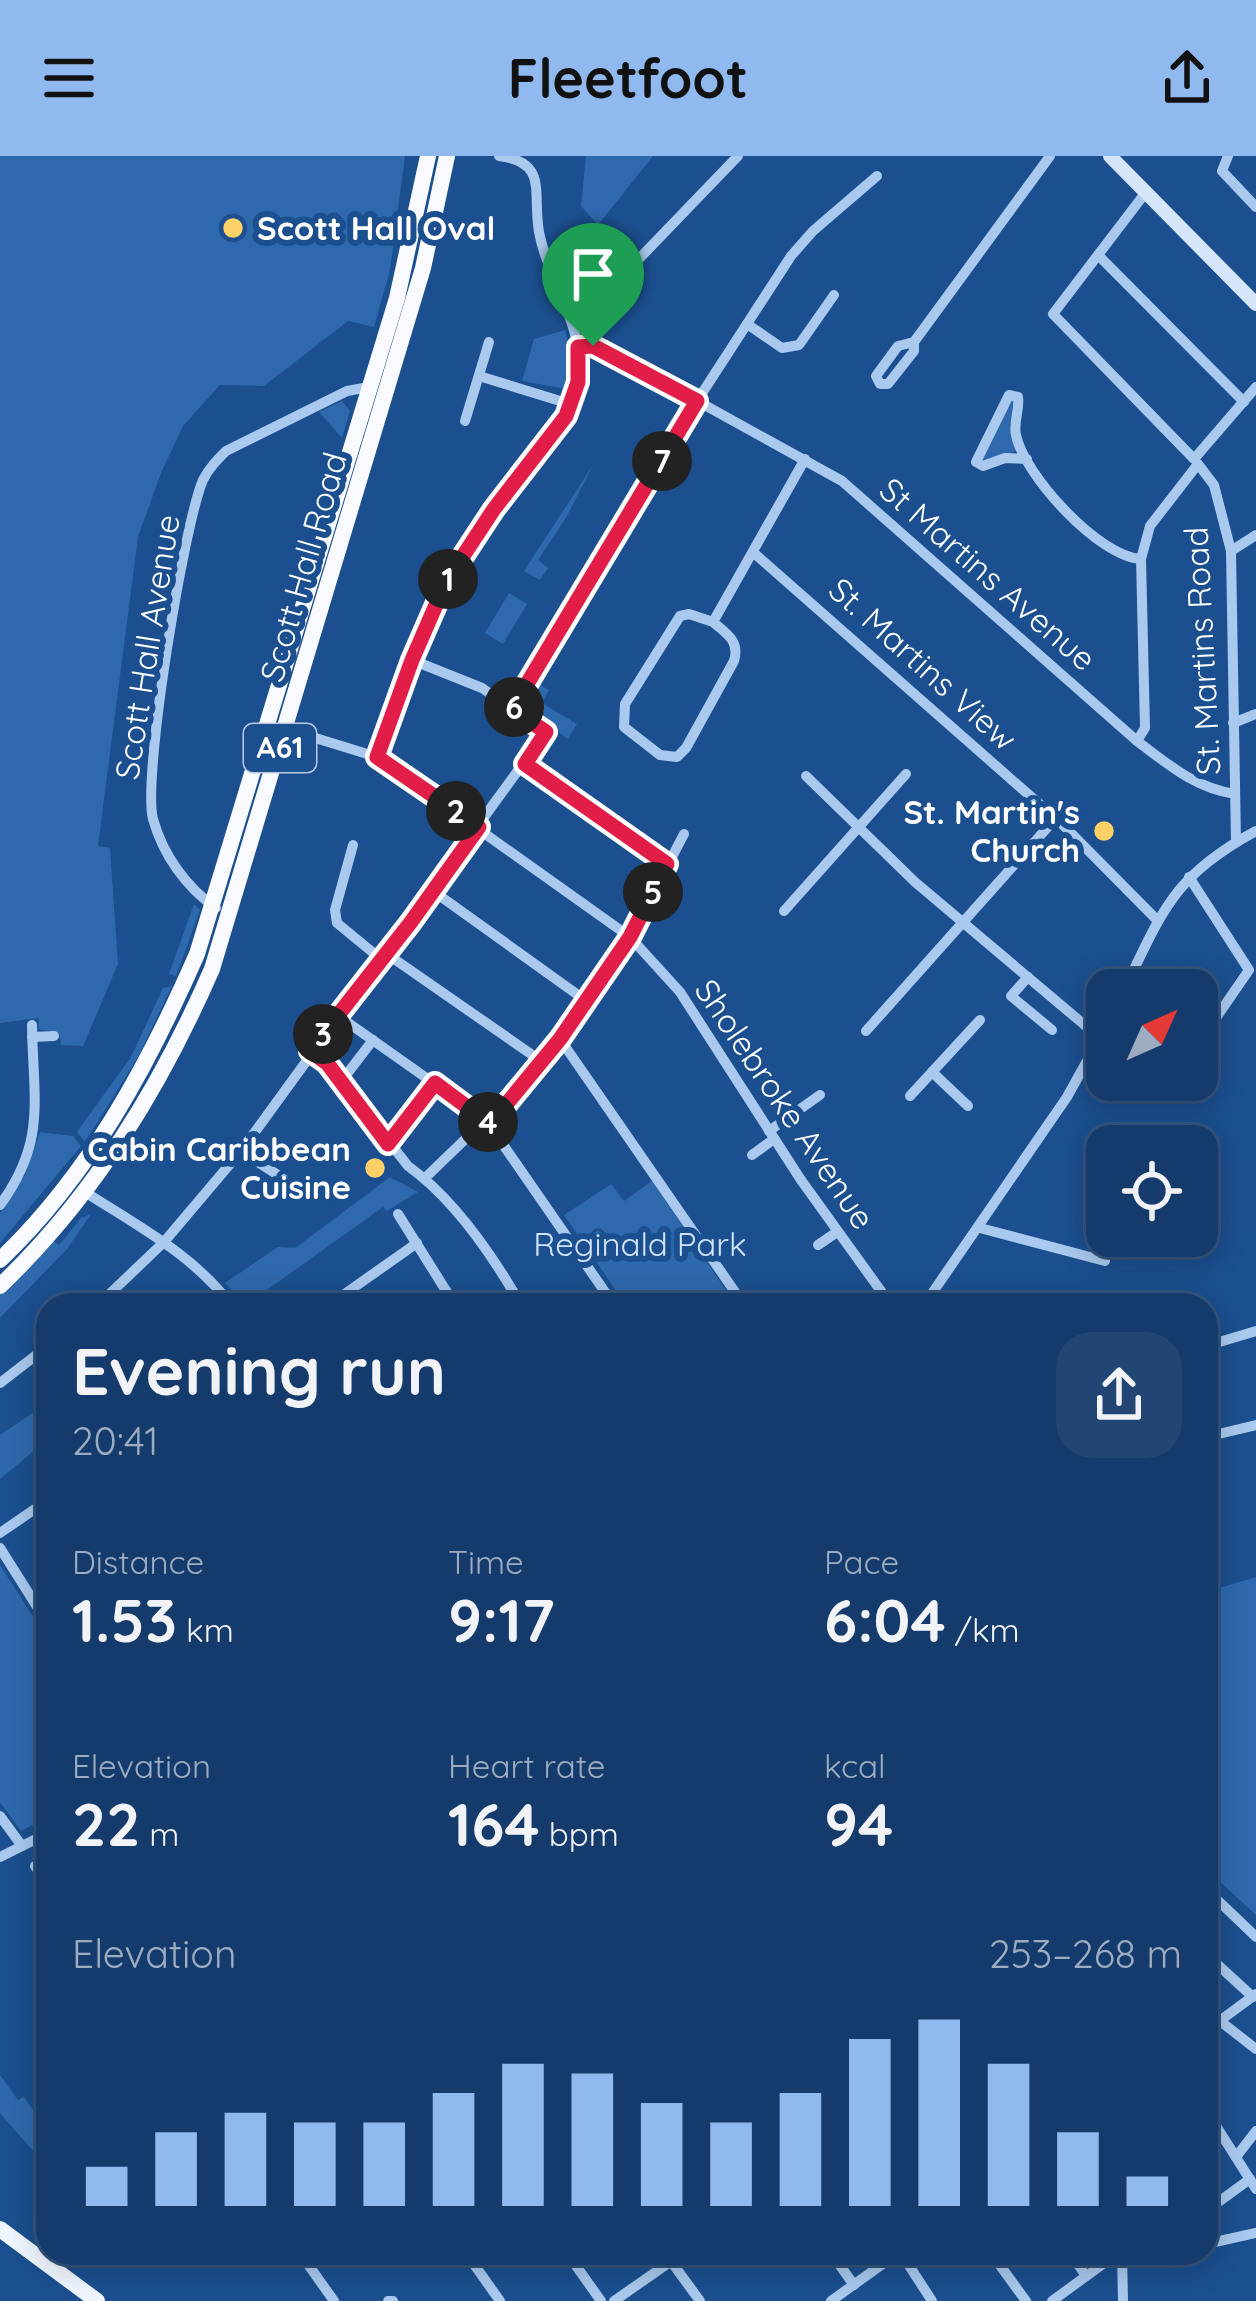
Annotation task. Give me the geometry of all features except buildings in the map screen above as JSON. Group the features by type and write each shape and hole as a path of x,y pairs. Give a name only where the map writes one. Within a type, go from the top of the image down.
{"highway":[{"name":"Scott Hall Road","path":"0,1286 146,1102 212,969 222,910 378,389 423,268 430,198 428,156"},
{"name":"Scott Hall Road","path":"430,198 447,156"},
{"name":"Scott Hall Road","path":"0,1260 77,1186"}],"main road":[{"path":"1110,156 1256,304"},
{"path":"0,2229 36,2256"},
{"path":"48,2265 97,2301"}],"street":[{"path":"377,757 446,582 494,509 566,416 578,382 578,347 543,249 533,170 523,160 499,156"},
{"path":"567,312 610,289 738,156"},
{"path":"914,342 1050,156"},
{"path":"1228,156 1222,171 1255,201"},
{"path":"512,709 746,324 813,231 877,176"},
{"path":"1146,192 1098,255 1244,402"},
{"name":"St. Martins Road","path":"1098,255 1053,314 1196,462 1214,484 1224,512 1231,551 1236,842"},
{"path":"746,324 782,348 799,345 834,296"},
{"path":"465,421 489,342"},
{"name":"St Martins Avenue","path":"578,347 604,350 805,458 867,502 1137,741 1185,777 1211,790 1235,794"},
{"path":"479,376 570,404"},
{"path":"1137,741 1145,728 1141,559 1150,526 1256,387"},
{"name":"Scott Hall Avenue","path":"222,910 188,885 166,852 152,815 168,649 198,497 213,463 226,451 347,391 378,389"},
{"path":"1028,459 976,463 1009,395 1018,397 1015,433 1067,514 1083,530 1128,558 1141,559"},
{"path":"713,622 805,458"},
{"path":"1231,551 1256,535"},
{"name":"St. Martins View","path":"754,553 1055,819 1156,919"},
{"path":"680,616 713,622 735,643 734,661 686,748 677,757 660,754 624,728 626,704 680,616"},
{"path":"111,1293 164,1242 241,1151 546,732 455,674 412,660"},
{"path":"1233,722 1256,714"},
{"name":"Sholebroke Avenue","path":"278,726 377,757 630,937 680,992 771,1135 882,1293"},
{"path":"525,764 667,864"},
{"path":"784,911 906,774"},
{"path":"806,776 963,922 1086,1026"},
{"path":"866,1031 1055,819"},
{"path":"1133,969 1156,919 1189,877 1256,830"},
{"path":"424,1178 486,1123 560,1039 630,937 684,834"},
{"path":"353,844 335,910 338,923 541,1061"},
{"path":"1189,877 1250,970 1218,1015"},
{"path":"433,891 585,1000"},
{"path":"1028,977 1011,996 1052,1030"},
{"path":"337,1015 486,1123 606,1293"},
{"path":"910,1096 980,1020"},
{"path":"0,1205 22,1172 33,1141 32,1031 54,1036"},
{"path":"560,1039 736,1293"},
{"path":"340,1083 374,1040"},
{"path":"310,1051 327,1063 388,1144 459,1216 509,1293"},
{"path":"933,1293 1086,1063"},
{"path":"932,1072 968,1106"},
{"path":"388,1144 435,1083"},
{"path":"752,1154 820,1095"},
{"path":"241,1151 304,1192"},
{"path":"77,1186 164,1242 221,1293"},
{"path":"398,1214 448,1293"},
{"path":"980,1228 1106,1261"},
{"path":"818,1245 837,1232"},
{"path":"350,1293 417,1243"},
{"path":"1218,1342 1256,1331"},
{"path":"0,1383 36,1355"},
{"path":"1218,1434 1256,1425"},
{"path":"0,1533 36,1508"},
{"path":"0,1548 36,1605"},
{"path":"0,1816 22,1846"},
{"path":"0,1857 36,1839"},
{"path":"1218,1901 1256,1937"},
{"path":"1218,1969 1254,1996 1220,2021 1256,2048"},
{"path":"1235,2157 1256,2131"},
{"path":"1218,2136 1253,2184 1218,2204"},
{"path":"1218,2241 1256,2233"},
{"path":"312,2265 334,2301"},
{"path":"474,2265 500,2301"},
{"path":"576,2265 601,2301"},
{"path":"614,2301 658,2265"},
{"path":"674,2265 700,2301"},
{"path":"840,2265 854,2285"},
{"path":"831,2301 882,2265"},
{"path":"907,2265 932,2301"},
{"path":"1000,2265 1026,2301"},
{"path":"1078,2265 1086,2276"},
{"path":"1052,2301 1105,2265"},
{"path":"1121,2265 1124,2301"}],"green space":[{"path":"0,156 405,156 390,270 374,327 348,321 264,386 220,385 183,426 161,473 138,537 98,846 110,848 118,964 83,1046 61,1045 59,1033 38,1029 39,1018 0,1023"},
{"path":"586,156 653,156 598,225 581,206"},
{"path":"565,330 572,358 566,389 522,381 534,339"},
{"path":"1012,399 1016,402 1016,451 985,461 980,458"},
{"path":"342,401 350,411 342,438 319,412"},
{"path":"593,465 538,560 548,568 540,580 524,571"},
{"path":"509,593 527,604 503,644 485,633"},
{"path":"535,682 549,690 542,703 577,724 568,739 536,716 528,695"},
{"path":"194,904 200,910 176,976 169,974"},
{"path":"172,986 138,1057 85,1142 77,1132 131,1057 163,988"},
{"path":"40,1132 73,1136 81,1146 0,1243 0,1213 25,1175"},
{"path":"390,1177 418,1192 387,1211 383,1207 263,1293 235,1293 225,1283 278,1247 295,1248"},
{"name":"Reginald Park","path":"652,1181 728,1293 618,1293 564,1215 611,1184 624,1201"},
{"path":"91,1214 67,1249 0,1318 0,1293 52,1240 59,1245 81,1218"},
{"path":"36,1411 36,1449 0,1479 0,1435"},
{"path":"0,1565 36,1621 36,1823 21,1831 0,1802"},
{"path":"1256,1577 1256,1915 1218,1880 1218,1588"},
{"path":"0,2075 18,2100 24,2097 36,2114 36,2154 0,2113"}],"place":[{"name":"Scott Hall Oval","path":"233,228"},
{"name":"St. Martin's Church","path":"1104,831"},
{"name":"Cabin Caribbean Cuisine","path":"375,1168"}],"route":[{"path":"593,346 697,401 512,709 546,732 525,764 667,864 630,937 560,1039 490,1124 435,1083 388,1144 327,1063 310,1051 479,827 377,757 446,582 494,509 566,416 578,382 578,347 593,346"}]}
